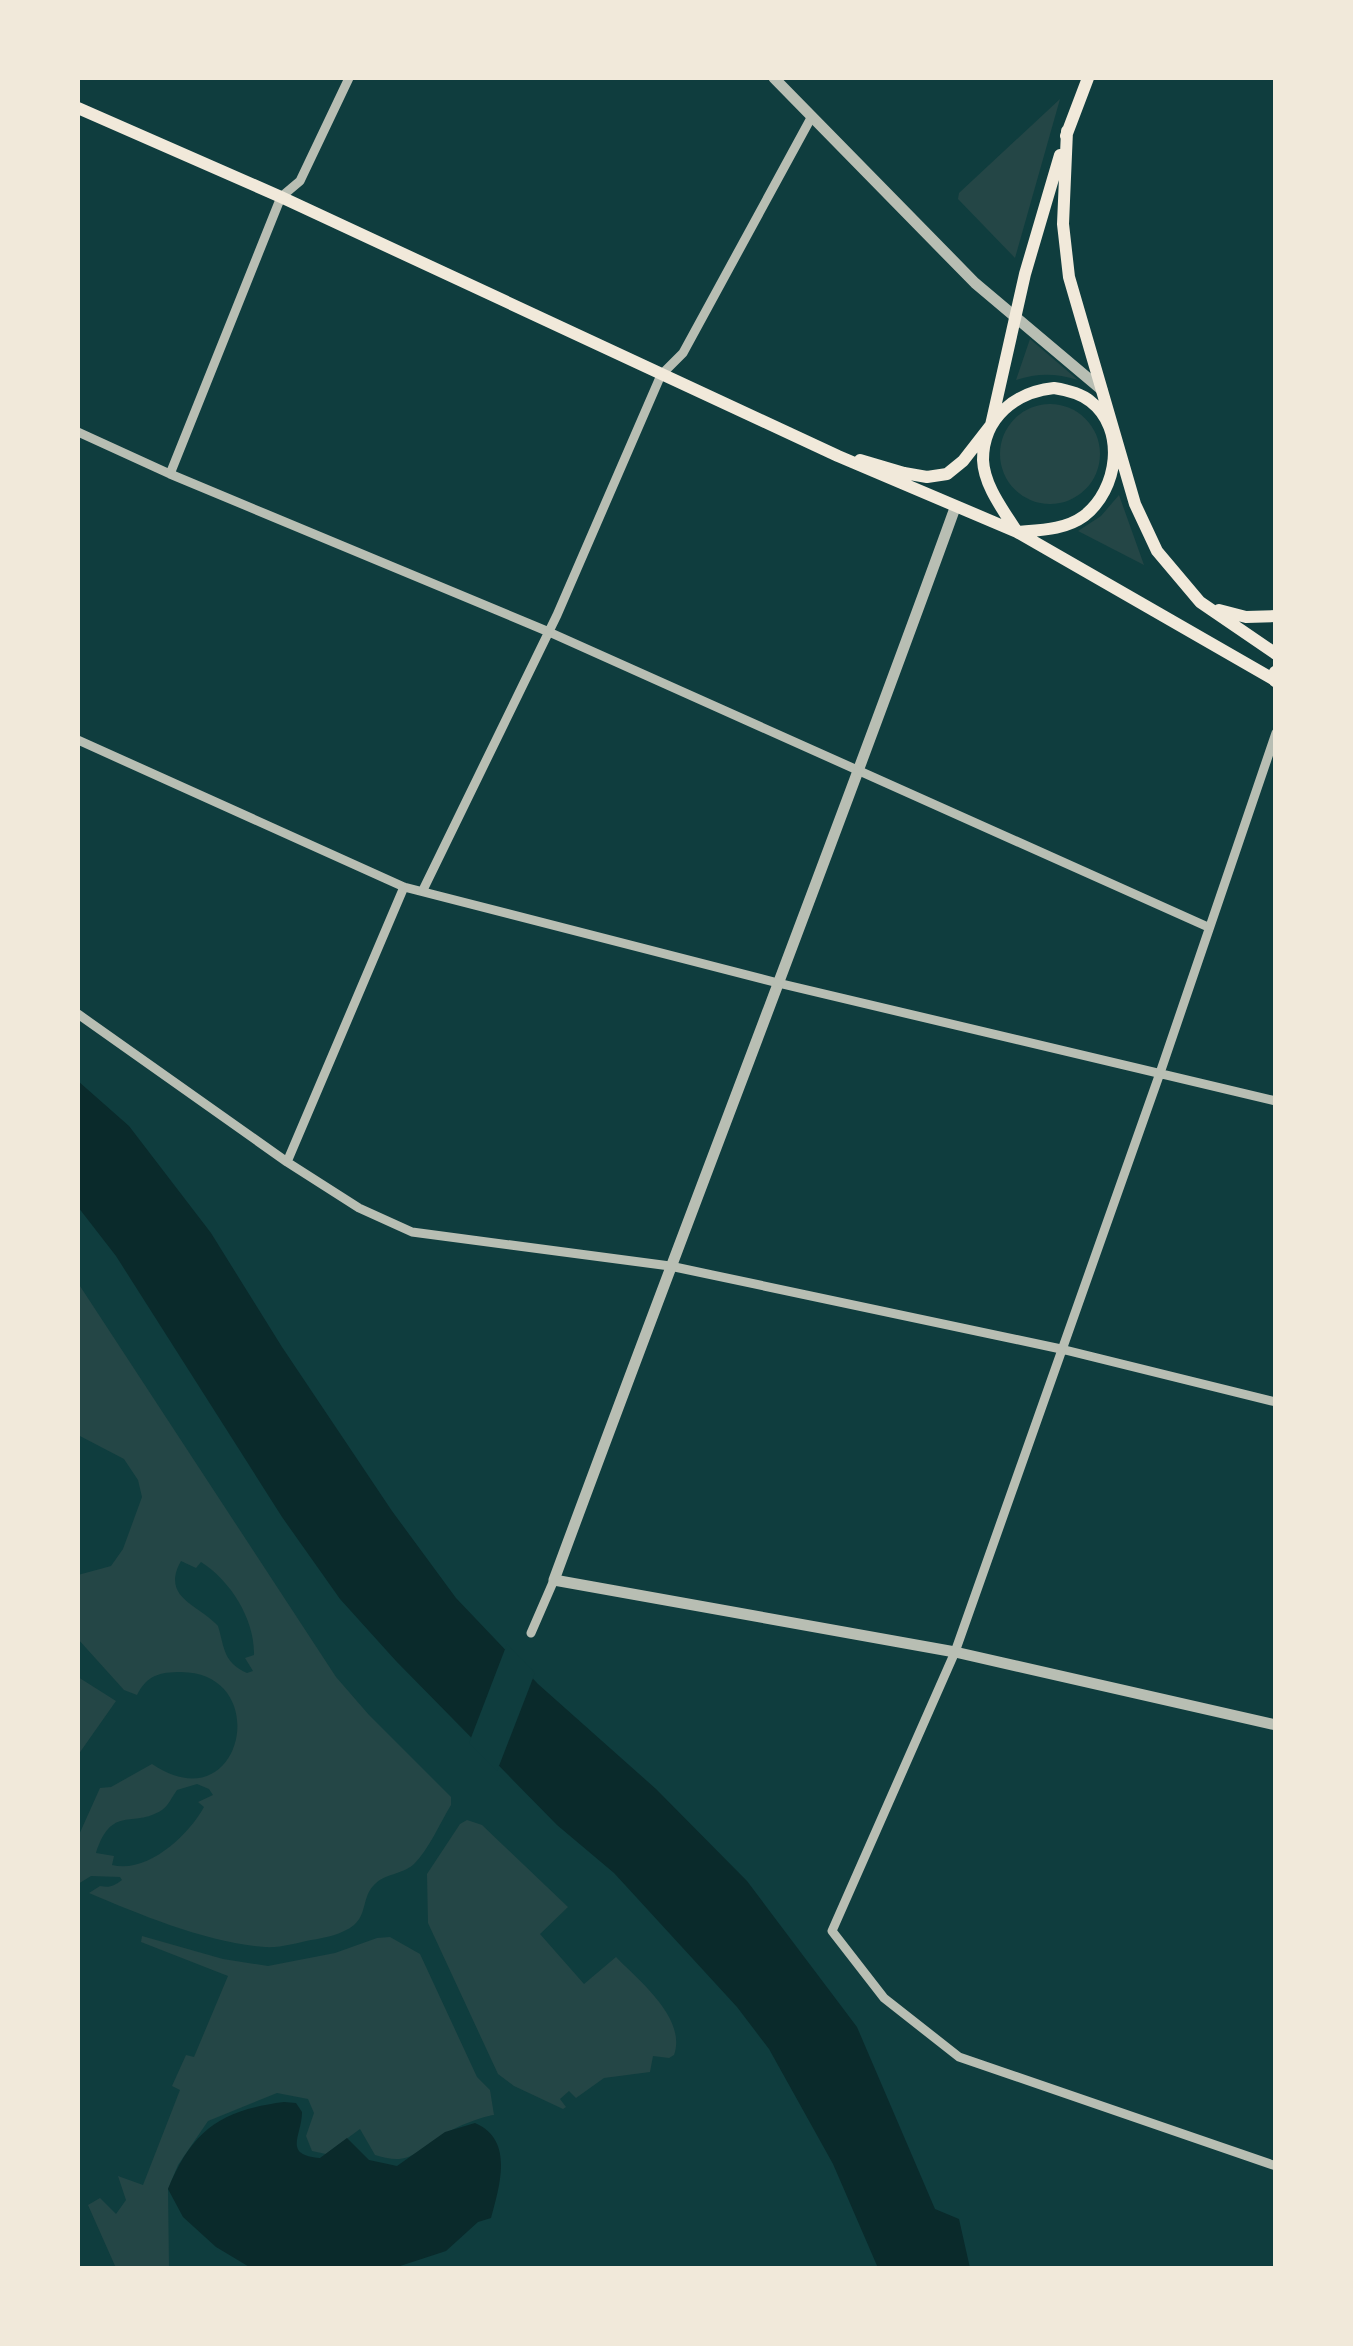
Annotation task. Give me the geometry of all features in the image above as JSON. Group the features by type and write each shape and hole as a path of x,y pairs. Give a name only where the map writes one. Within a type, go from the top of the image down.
{"main road":[{"path":"1017,532 998,502 983,461 1014,316 1067,131 1086,82"},
{"path":"78,108 281,197 838,456 1017,532 1275,678"},
{"path":"1067,131 1065,250 1069,277 1135,504 1157,550 1200,602 1276,654"},
{"path":"838,456 927,477 947,474 963,461 1002,409 1017,397 1054,388 1073,392 1104,414 1113,432 1114,460 1108,484 1097,503 1066,526 1017,532"},
{"path":"1200,602 1246,617 1276,616"}],"street":[{"path":"170,474 281,197 300,181 348,78"},
{"path":"774,78 925,235 1102,390"},
{"path":"1072,78 1086,82"},
{"path":"422,890 549,632 661,375 683,353 811,118"},
{"path":"78,432 549,632 1208,928"},
{"path":"531,1632 860,771 956,508"},
{"path":"1276,733 955,1652 832,1931 884,1998 959,2057 1276,2166"},
{"path":"78,740 404,886 778,984 1276,1100"},
{"path":"288,1162 404,886"},
{"path":"78,1014 288,1162 359,1208 412,1232 670,1266 1061,1349 1276,1402"},
{"path":"554,1580 955,1652 1276,1725"}],"shaded area":[{"path":"1060,99 1015,258 958,199 959,193"},
{"path":"1030,339 1078,380 1047,375 1016,380"},
{"path":"1050,404 1069,408 1085,419 1096,435 1100,454 1096,473 1085,489 1069,500 1050,504 1031,500 1015,489 1004,473 1000,454 1004,435 1015,419 1031,408"},
{"path":"1119,495 1144,565 1078,531 1101,516"},
{"path":"78,1081 129,1126 211,1233 392,1511 456,1598 538,1684 656,1789 747,1881 857,2027 935,2209 959,2219 970,2268 878,2268 833,2164 769,2049 737,2007 614,1873 557,1825 340,1599 282,1517 116,1256 78,1207"},
{"path":"78,1283 336,1677 451,1797 451,1805 419,1858 409,1868 374,1885 358,1921 345,1931 282,1946 243,1944 175,1927 89,1893 100,1886 114,1885 122,1880 120,1877 91,1876 78,1884 78,1837 100,1788 111,1787 152,1764 183,1778 208,1776 226,1762 236,1741 237,1718 229,1695 210,1679 167,1673 150,1679 137,1695 124,1690 78,1639 78,1575 111,1566 123,1549 142,1497 138,1480 124,1459 78,1435","holes":["181,1561 196,1568 201,1562 239,1602 253,1642 254,1655 245,1658 253,1671 247,1673 233,1664 218,1626 179,1592 175,1584","197,1784 213,1795 198,1802 204,1807 197,1818 165,1850 139,1864 125,1866 112,1865 114,1856 96,1853 102,1838 116,1823 151,1815 164,1808 177,1790"]},
{"path":"78,1677 116,1701 78,1755"},
{"path":"467,1820 482,1825 568,1907 540,1934 584,1984 616,1957 648,1989 674,2027 674,2055 653,2056 650,2072 604,2078 576,2098 569,2091 560,2099 566,2107 563,2109 498,2074 428,1923 427,1874 460,1824"},
{"path":"142,1936 223,1959 268,1966 390,1937 420,1954 477,2077 490,2090 494,2115 452,2130 404,2158 375,2155 360,2129 326,2154 312,2151 306,2136 314,2113 308,2099 277,2093 208,2121 178,2165 168,2189 169,2268 116,2268 88,2205 100,2198 116,2214 126,2200 118,2176 143,2185 180,2090 172,2086 186,2055 194,2057 228,1976 141,1942"},
{"path":"296,2103 302,2112 297,2143 301,2153 320,2158 347,2138 369,2160 397,2166 445,2132 475,2123 488,2131 500,2152 500,2179 491,2218 478,2222 446,2251 394,2268 251,2268 216,2247 183,2217 168,2189 187,2152 211,2126 243,2111"}],"pier":[{"path":"507,1644 535,1673 497,1771 469,1743"}]}
